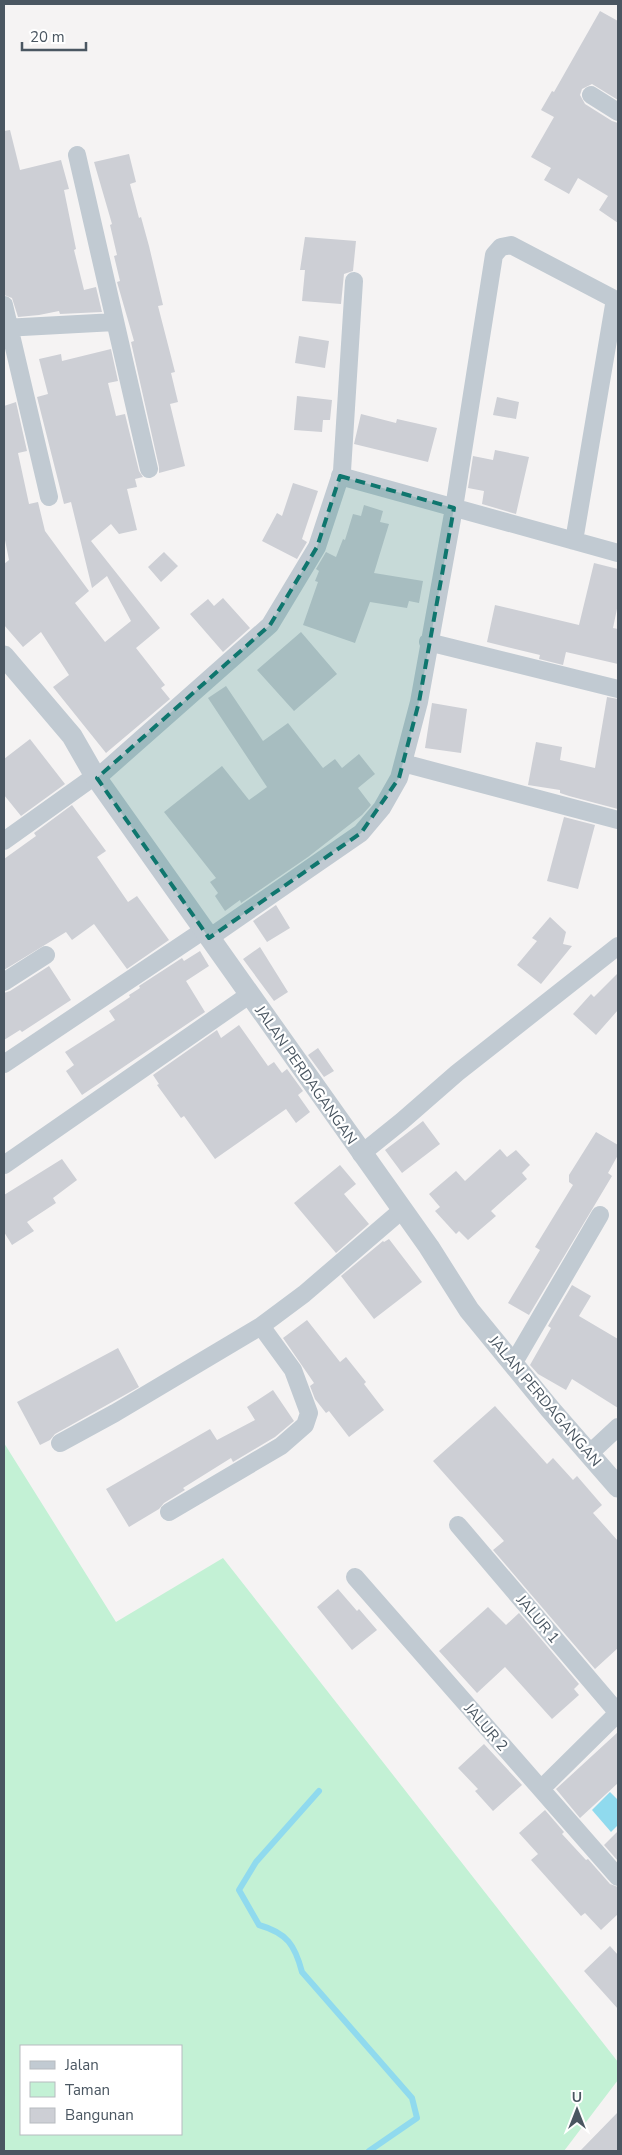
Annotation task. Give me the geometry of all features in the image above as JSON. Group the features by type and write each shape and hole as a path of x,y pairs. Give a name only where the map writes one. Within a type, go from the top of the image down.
{"street":[{"path":"591,95 618,112"},
{"path":"77,155 149,470"},
{"path":"4,1064 360,833 382,808 399,778 419,702 428,642 454,508 494,255 501,248 511,245 617,300 574,541"},
{"path":"4,842 96,777 270,625 317,547 342,470 354,281"},
{"path":"4,305 6,328 49,497"},
{"path":"6,328 115,322"},
{"path":"340,476 618,553"},
{"path":"428,642 618,688"},
{"name":"JALAN PERDAGANGAN","path":"4,656 72,736 96,777 361,1154 429,1247 469,1310 588,1454 618,1487"},
{"path":"403,763 618,820"},
{"path":"361,1154 457,1073 618,946"},
{"path":"4,982 46,955"},
{"path":"4,1165 249,995"},
{"path":"60,1443 115,1413 261,1326 304,1294 402,1210"},
{"path":"514,1364 600,1215"},
{"path":"169,1512 280,1446 305,1425 309,1413 293,1370 261,1326"},
{"path":"588,1454 618,1427"},
{"name":"JALUR 1","path":"458,1525 618,1713"},
{"name":"JALUR 2","path":"355,1577 618,1877"},
{"path":"541,1789 618,1713"}],"highlighted area":[{"path":"340,476 454,508 419,702 399,778 361,833 209,938 97,778 270,625 317,547"}],"green space":[{"path":"4,1443 116,1622 223,1558 618,2062 618,2080 564,2151 4,2151"}],"water":[{"path":"610,1792 618,1800 618,1825 611,1832 592,1810"}],"building":[{"path":"600,11 618,21 618,100 592,84 582,89 580,95 585,104 618,123 618,223 599,210 608,196 578,178 569,194 544,180 551,168 531,157 554,117 541,110 552,91 554,92"},
{"path":"10,130 20,170 61,160 69,189 64,190 76,249 74,250 84,290 96,287 102,312 60,314 59,311 18,317 12,298 4,295 4,131"},
{"path":"129,154 136,182 130,184 149,246 163,305 158,306 175,372 171,373 178,402 170,404 185,466 159,473 131,342 134,341 117,282 120,281 114,256 117,255 110,225 112,224 94,162"},
{"path":"305,237 356,241 353,271 344,274 341,304 302,301 305,270 300,270"},
{"path":"299,336 329,341 325,368 295,363"},
{"path":"111,349 118,381 108,383 116,416 125,414 139,471 143,477 135,479 137,487 127,489 137,530 119,534 111,524 91,541 160,628 136,648 165,685 161,688 170,699 106,753 53,687 69,675 41,632 23,647 4,625 4,564 9,560 4,535 4,406 16,402 27,451 18,453 29,504 38,502 45,531 89,591 75,603 105,642 131,621 107,576 92,588 71,502 64,504 37,397 48,394 39,359 61,354 62,361"},
{"path":"297,396 332,400 330,420 323,420 322,432 294,430"},
{"path":"497,397 519,402 516,419 493,415"},
{"path":"361,414 396,423 397,419 437,428 428,462 354,444"},
{"path":"495,450 529,457 516,514 482,504 484,491 468,488 473,456 493,460"},
{"path":"293,483 318,491 302,539 307,542 297,559 262,541 277,513 282,516"},
{"path":"364,505 383,511 380,522 389,524 374,573 423,581 419,603 409,601 407,608 370,602 355,643 303,625 318,582 315,581 319,571 316,569 326,552 336,557 343,539 345,540 353,514 361,516"},
{"path":"164,552 178,566 161,582 148,567"},
{"path":"594,563 618,569 618,604 613,628 618,629 618,664 566,652 563,665 539,659 540,655 487,642 495,605 579,625"},
{"path":"223,598 250,628 223,652 190,614 208,599 214,606"},
{"path":"301,632 337,674 294,711 257,670"},
{"path":"226,686 263,741 288,723 323,768 335,759 342,768 359,754 375,774 358,788 371,805 362,815 308,857 241,903 240,900 225,911 215,896 218,893 210,882 216,878 164,812 222,766 249,800 267,787 208,698"},
{"path":"607,697 618,699 618,809 569,796 560,793 560,790 528,785 536,742 562,747 560,760 595,768"},
{"path":"432,703 467,709 461,753 425,748"},
{"path":"30,739 65,784 21,816 4,795 4,759"},
{"path":"72,805 106,851 97,857 128,902 137,896 169,940 127,969 94,924 72,940 66,932 4,970 4,859 36,836 34,833"},
{"path":"564,817 595,825 578,889 547,881"},
{"path":"276,905 290,928 267,942 253,921"},
{"path":"550,917 566,932 563,944 572,946 541,984 517,965 537,941 532,938"},
{"path":"260,947 288,992 274,1001 243,959"},
{"path":"200,951 209,966 186,981 205,1012 82,1095 66,1071 74,1065 65,1052 115,1020 109,1011 130,997 129,995 140,988 139,986 182,958 184,961"},
{"path":"49,966 71,1000 22,1032 20,1030 4,1040 4,993"},
{"path":"618,973 618,1010 596,1035 573,1014 591,994 594,997"},
{"path":"239,1025 268,1066 274,1062 282,1073 287,1069 303,1091 298,1095 310,1112 296,1123 286,1109 215,1159 184,1116 181,1118 157,1085 159,1084 153,1075 217,1030 221,1038"},
{"path":"318,1048 334,1071 324,1077 308,1055"},
{"path":"423,1121 440,1144 402,1173 385,1150"},
{"path":"596,1132 618,1145 618,1155 608,1173 612,1176 529,1315 508,1303 540,1250 535,1247 573,1185 569,1182 569,1175"},
{"path":"500,1149 507,1157 516,1150 530,1165 522,1173 527,1179 491,1211 496,1216 468,1240 459,1231 456,1234 435,1211 440,1207 429,1194 456,1171 465,1181"},
{"path":"62,1159 77,1180 53,1198 56,1203 27,1222 34,1231 12,1245 4,1232 4,1195"},
{"path":"340,1165 356,1184 344,1194 369,1224 336,1253 294,1203"},
{"path":"389,1239 422,1282 374,1319 341,1276 383,1241"},
{"path":"572,1285 591,1296 579,1316 618,1339 618,1408 572,1379 566,1390 538,1374 530,1365 551,1328 548,1326"},
{"path":"307,1320 340,1362 346,1357 366,1382 364,1384 384,1410 349,1437 329,1411 326,1413 315,1399 310,1386 314,1383 283,1338"},
{"path":"118,1348 139,1387 55,1434 50,1440 40,1445 17,1402"},
{"path":"273,1390 294,1421 275,1437 233,1462 231,1458 183,1488 185,1490 164,1503 159,1509 129,1527 106,1489 210,1429 217,1440 255,1420 247,1407"},
{"path":"495,1406 547,1464 553,1458 573,1480 577,1476 602,1505 593,1513 618,1541 618,1648 595,1669 493,1550 504,1541 433,1461"},
{"path":"338,1589 377,1630 352,1650 317,1607"},
{"path":"488,1607 506,1625 519,1613 579,1684 574,1689 579,1695 552,1719 505,1667 477,1693 439,1651"},
{"path":"618,1732 618,1783 580,1818 556,1789"},
{"path":"484,1744 522,1785 493,1811 475,1791 478,1789 458,1768"},
{"path":"545,1810 564,1832 562,1834 586,1860 588,1859 610,1884 618,1887 618,1914 601,1930 585,1913 581,1916 531,1860 538,1854 519,1833"},
{"path":"618,1831 618,1861 604,1845"},
{"path":"610,1946 618,1955 618,2009 584,1971"},
{"path":"618,2112 618,2151 580,2151"}],"waterway":[{"path":"319,1791 256,1862 239,1890 259,1925 277,1932 288,1941 293,1947 302,1972 412,2098 417,2118 369,2151"}]}
